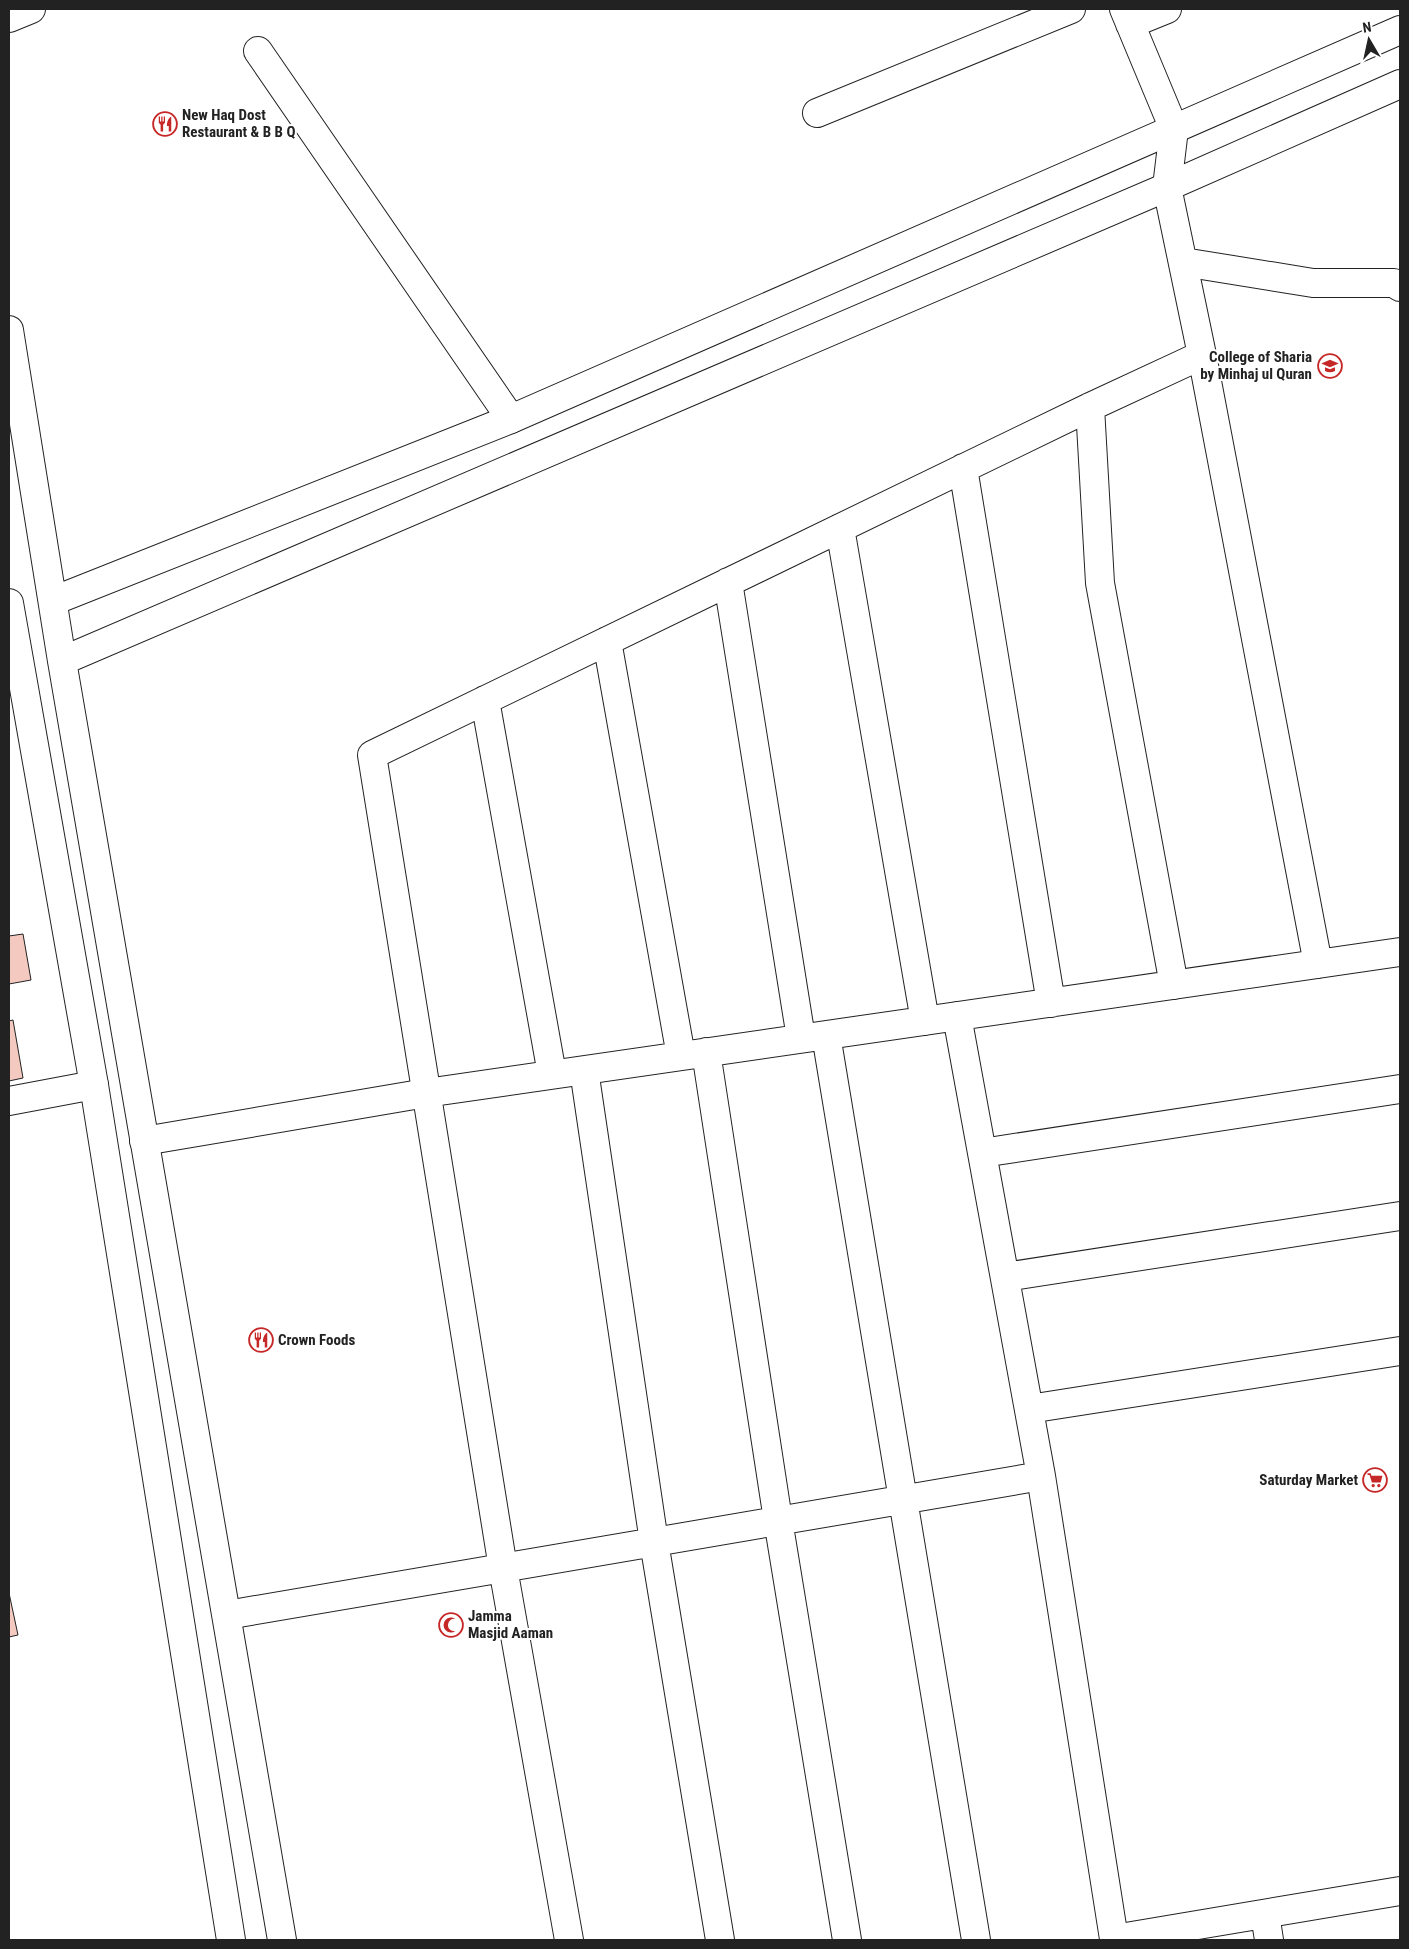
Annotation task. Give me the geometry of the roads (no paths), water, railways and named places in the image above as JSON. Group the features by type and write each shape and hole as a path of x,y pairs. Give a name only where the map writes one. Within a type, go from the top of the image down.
{"main road":[{"path":"9,18 31,9"},
{"path":"817,113 1071,9"},
{"path":"1166,9 1127,17 1174,129 1167,187 1202,355 1318,964"},
{"path":"54,602 512,419 1400,30"},
{"path":"258,51 512,419"},
{"path":"62,661 1167,187 1400,84"},
{"path":"1183,262 1312,282 1398,283"},
{"path":"9,330 62,661 282,1940"},
{"path":"569,1940 502,1568 372,755 1090,407 1202,355"},
{"path":"1090,407 1100,583 1174,985"},
{"path":"964,468 1051,1002"},
{"path":"840,528 925,1021"},
{"path":"728,582 903,1500 976,1940"},
{"path":"9,603 94,1085 231,1940"},
{"path":"607,641 693,1054 778,1520 847,1940"},
{"path":"485,700 552,1074"},
{"path":"144,1141 426,1093 552,1074 1400,952"},
{"path":"957,1016 1041,1476 1113,1940 1400,1891"},
{"path":"584,1070 654,1542 720,1940"},
{"path":"9,1100 94,1085"},
{"path":"982,1153 1400,1090"},
{"path":"1005,1278 1400,1216"},
{"path":"1029,1409 1400,1351"},
{"path":"226,1615 1041,1476"},
{"path":"1265,1914 1269,1940"}],"place":[{"name":"New Haq Dost Restaurant & B B Q","path":"165,124"},
{"name":"College of Sharia by Minhaj ul Quran","path":"1330,366"},
{"name":"Crown Foods","path":"261,1340"},
{"name":"Saturday Market","path":"1375,1480"},
{"name":"Jamma Masjid Aaman","path":"451,1625"}]}
